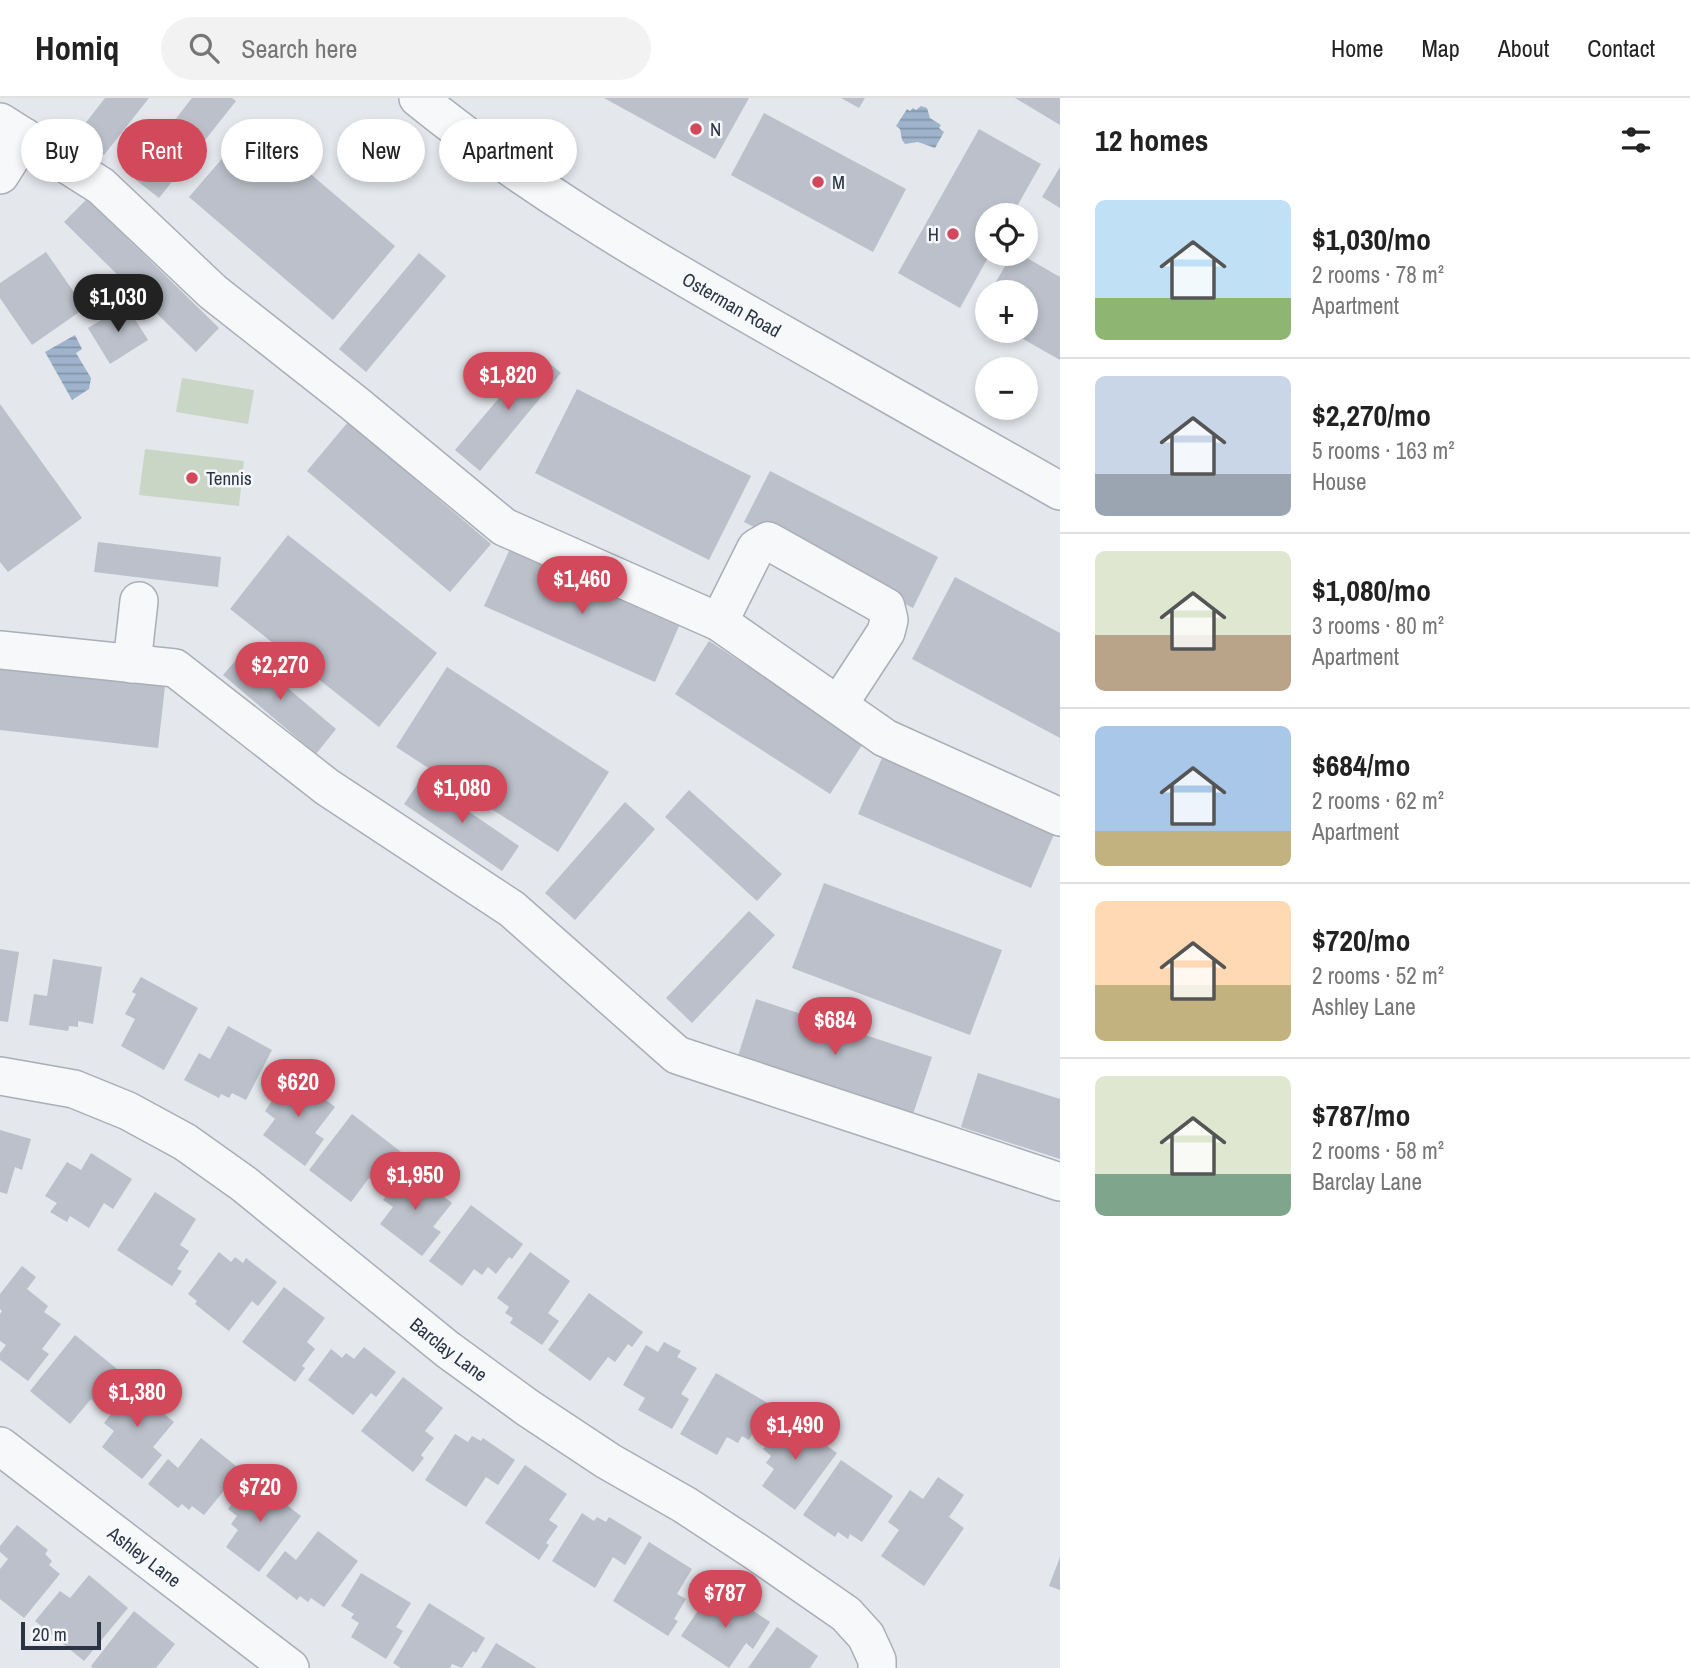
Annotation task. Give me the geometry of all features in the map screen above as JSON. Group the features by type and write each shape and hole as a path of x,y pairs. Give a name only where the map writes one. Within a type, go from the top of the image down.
{"street":[{"name":"Osterman Road","path":"418,98 540,189 624,242 1060,491"},
{"path":"0,175 12,129 101,186 213,292 354,403 504,527 719,622 885,738 1060,817"},
{"path":"719,622 756,548 768,541 886,607 890,613 886,632 838,704"},
{"path":"132,664 139,601"},
{"path":"0,650 174,668 327,787 512,909 677,1055 1060,1182"},
{"name":"Barclay Lane","path":"0,1076 74,1089 128,1111 185,1142 244,1184 447,1349 518,1400 608,1461 744,1543 846,1614 866,1636 877,1664"},
{"name":"Ashley Lane","path":"0,1446 290,1668"}],"green space":[{"path":"182,378 254,390 248,424 176,412"},
{"name":"Tennis","path":"145,449 244,461 239,506 139,495"}],"water":[{"path":"921,106 927,108 930,118 941,125 939,128 944,132 935,148 918,142 905,144 900,129 896,126 907,109 916,110"},
{"path":"75,335 82,349 76,353 91,378 89,389 72,400 45,352"}],"building":[{"path":"105,98 149,98 132,119 117,119 117,139 104,155 103,119 89,119"},
{"path":"192,98 232,98 236,101 207,138 207,119 176,119"},
{"name":"N","path":"604,98 749,98 715,159"},
{"path":"841,98 865,98 859,108"},
{"path":"1015,98 1060,98 1060,125"},
{"name":"M","path":"764,113 906,189 873,252 731,175"},
{"name":"H","path":"979,129 1041,164 1019,203 975,203 975,266 983,266 960,308 898,273"},
{"path":"221,160 221,182 320,182 395,246 333,320 189,197 202,182 207,182 207,176"},
{"path":"1060,167 1060,208 1042,197"},
{"path":"139,182 172,182 159,198"},
{"path":"87,199 219,328 196,352 64,222"},
{"path":"46,252 85,308 32,345 0,298 0,283"},
{"path":"419,253 446,276 366,372 339,349"},
{"path":"1038,264 1060,277 1060,360 1030,343 1038,343 1038,280 997,280 1005,266"},
{"path":"126,305 148,340 110,364 88,328"},
{"path":"537,353 561,373 480,471 455,450"},
{"path":"577,389 751,476 709,560 535,473"},
{"path":"0,404 82,518 8,572 0,562"},
{"path":"348,422 491,544 450,592 307,471"},
{"path":"770,471 938,557 913,608 744,522"},
{"path":"288,535 437,653 379,727 230,609"},
{"path":"98,542 221,557 218,587 94,572"},
{"path":"509,551 679,626 655,682 484,606"},
{"path":"955,577 1060,633 1060,738 912,659"},
{"path":"709,641 864,742 830,794 675,694"},
{"path":"244,651 336,729 316,754 223,675"},
{"path":"0,667 165,686 158,748 0,730"},
{"path":"447,667 609,772 558,852 396,747"},
{"path":"882,758 1055,832 1031,888 858,814"},
{"path":"421,779 519,846 502,871 404,804"},
{"path":"689,790 782,874 757,901 665,817"},
{"path":"625,802 655,829 575,920 545,893"},
{"path":"824,883 1002,950 970,1035 792,968"},
{"path":"749,911 775,935 692,1023 666,998"},
{"path":"0,949 19,952 8,1022 0,1021"},
{"path":"53,959 102,967 93,1024 78,1021 78,1027 69,1026 68,1031 29,1025 34,994 47,996"},
{"path":"141,977 198,1008 164,1070 121,1046 135,1019 125,1014 136,994 132,992"},
{"path":"756,999 932,1057 913,1114 738,1056"},
{"path":"228,1026 272,1050 246,1100 232,1093 229,1098 221,1094 219,1098 184,1080 199,1053 210,1059"},
{"path":"978,1073 1060,1099 1060,1159 961,1127"},
{"path":"306,1076 321,1088 317,1093 335,1107 315,1133 324,1139 305,1166 263,1135 275,1119 265,1111 289,1077 300,1085"},
{"path":"352,1114 405,1155 393,1169 390,1167 377,1184 369,1178 351,1202 309,1170"},
{"path":"0,1130 31,1139 22,1170 15,1167 7,1194 0,1192"},
{"path":"91,1153 132,1179 113,1209 104,1203 89,1228 70,1216 67,1222 50,1212 57,1203 45,1196 67,1162 81,1170"},
{"path":"407,1168 452,1203 433,1227 441,1232 422,1256 380,1224 393,1207 383,1200"},
{"path":"155,1192 196,1219 180,1245 189,1251 177,1269 182,1271 172,1286 117,1250"},
{"path":"471,1205 523,1244 496,1274 488,1267 482,1275 474,1269 462,1286 429,1261"},
{"path":"219,1252 231,1262 235,1257 243,1263 246,1258 277,1282 258,1306 252,1301 229,1331 195,1304 197,1301 188,1294"},
{"path":"530,1252 570,1281 548,1313 559,1321 542,1345 510,1323 513,1318 505,1313 509,1307 497,1298"},
{"path":"22,1266 36,1277 27,1289 48,1306 44,1312 61,1324 42,1349 49,1354 28,1381 0,1360 0,1353 6,1345 0,1341 0,1294"},
{"path":"284,1287 325,1318 307,1342 315,1349 302,1366 305,1368 295,1382 242,1342"},
{"path":"589,1293 643,1332 632,1347 628,1344 615,1362 608,1357 590,1381 548,1350"},
{"path":"75,1335 127,1377 115,1391 112,1388 98,1406 91,1399 70,1424 30,1391"},
{"path":"664,1342 681,1351 677,1357 697,1368 681,1394 689,1399 672,1429 638,1410 645,1398 623,1385 646,1345 658,1352"},
{"path":"364,1347 396,1372 376,1397 371,1393 353,1415 308,1380 331,1349 342,1358 346,1353 354,1359"},
{"path":"716,1373 773,1406 764,1422 760,1420 749,1440 742,1436 738,1443 727,1437 717,1455 680,1434"},
{"path":"142,1375 155,1385 149,1393 161,1403 157,1408 174,1422 153,1447 162,1455 142,1479 102,1447 114,1431 104,1423"},
{"path":"403,1377 443,1408 425,1431 434,1438 421,1455 424,1458 413,1472 361,1431"},
{"path":"783,1414 837,1453 795,1510 762,1486 774,1469 766,1463 771,1456 763,1449 776,1432 772,1429"},
{"path":"455,1434 468,1442 472,1436 481,1441 483,1438 515,1460 498,1485 486,1477 466,1507 425,1480"},
{"path":"201,1438 241,1470 204,1515 192,1506 189,1510 182,1504 178,1508 148,1484 168,1459 178,1468"},
{"path":"841,1460 893,1496 862,1542 850,1534 848,1539 838,1532 835,1537 803,1515"},
{"path":"525,1465 567,1494 549,1520 558,1526 546,1543 549,1545 539,1560 485,1523"},
{"path":"938,1477 964,1495 949,1517 964,1528 924,1586 881,1556 899,1530 888,1522 910,1490 923,1499"},
{"path":"252,1478 301,1516 259,1572 226,1547 238,1530 231,1524 237,1516 228,1509"},
{"path":"582,1513 594,1521 597,1517 606,1522 609,1517 642,1537 625,1565 613,1557 595,1588 552,1561"},
{"path":"17,1525 48,1550 45,1554 52,1561 49,1565 60,1574 24,1618 0,1599 0,1569 8,1559 0,1552 0,1546"},
{"path":"318,1531 358,1561 324,1607 311,1598 308,1602 300,1596 297,1600 266,1576 285,1551 296,1560"},
{"path":"649,1542 692,1569 677,1594 686,1599 674,1619 678,1621 668,1636 613,1601"},
{"path":"1060,1557 1060,1590 1049,1586"},
{"path":"361,1573 411,1603 396,1627 403,1631 386,1659 351,1637 359,1623 351,1618 354,1614 341,1606"},
{"path":"89,1575 128,1608 84,1661 35,1621 60,1591 70,1598"},
{"path":"727,1593 770,1622 753,1649 746,1643 729,1668 681,1636 703,1603 715,1611"},
{"path":"429,1603 485,1638 462,1668 452,1664 450,1668 401,1668 393,1663"},
{"path":"134,1611 175,1644 156,1668 93,1668 91,1666"},
{"path":"777,1627 818,1656 810,1668 748,1668"},
{"path":"496,1643 537,1668 481,1668"}],"place":[{"name":"N","path":"696,129"},
{"name":"M","path":"818,182"},
{"name":"H","path":"953,234"},
{"name":"Tennis","path":"192,478"}]}
